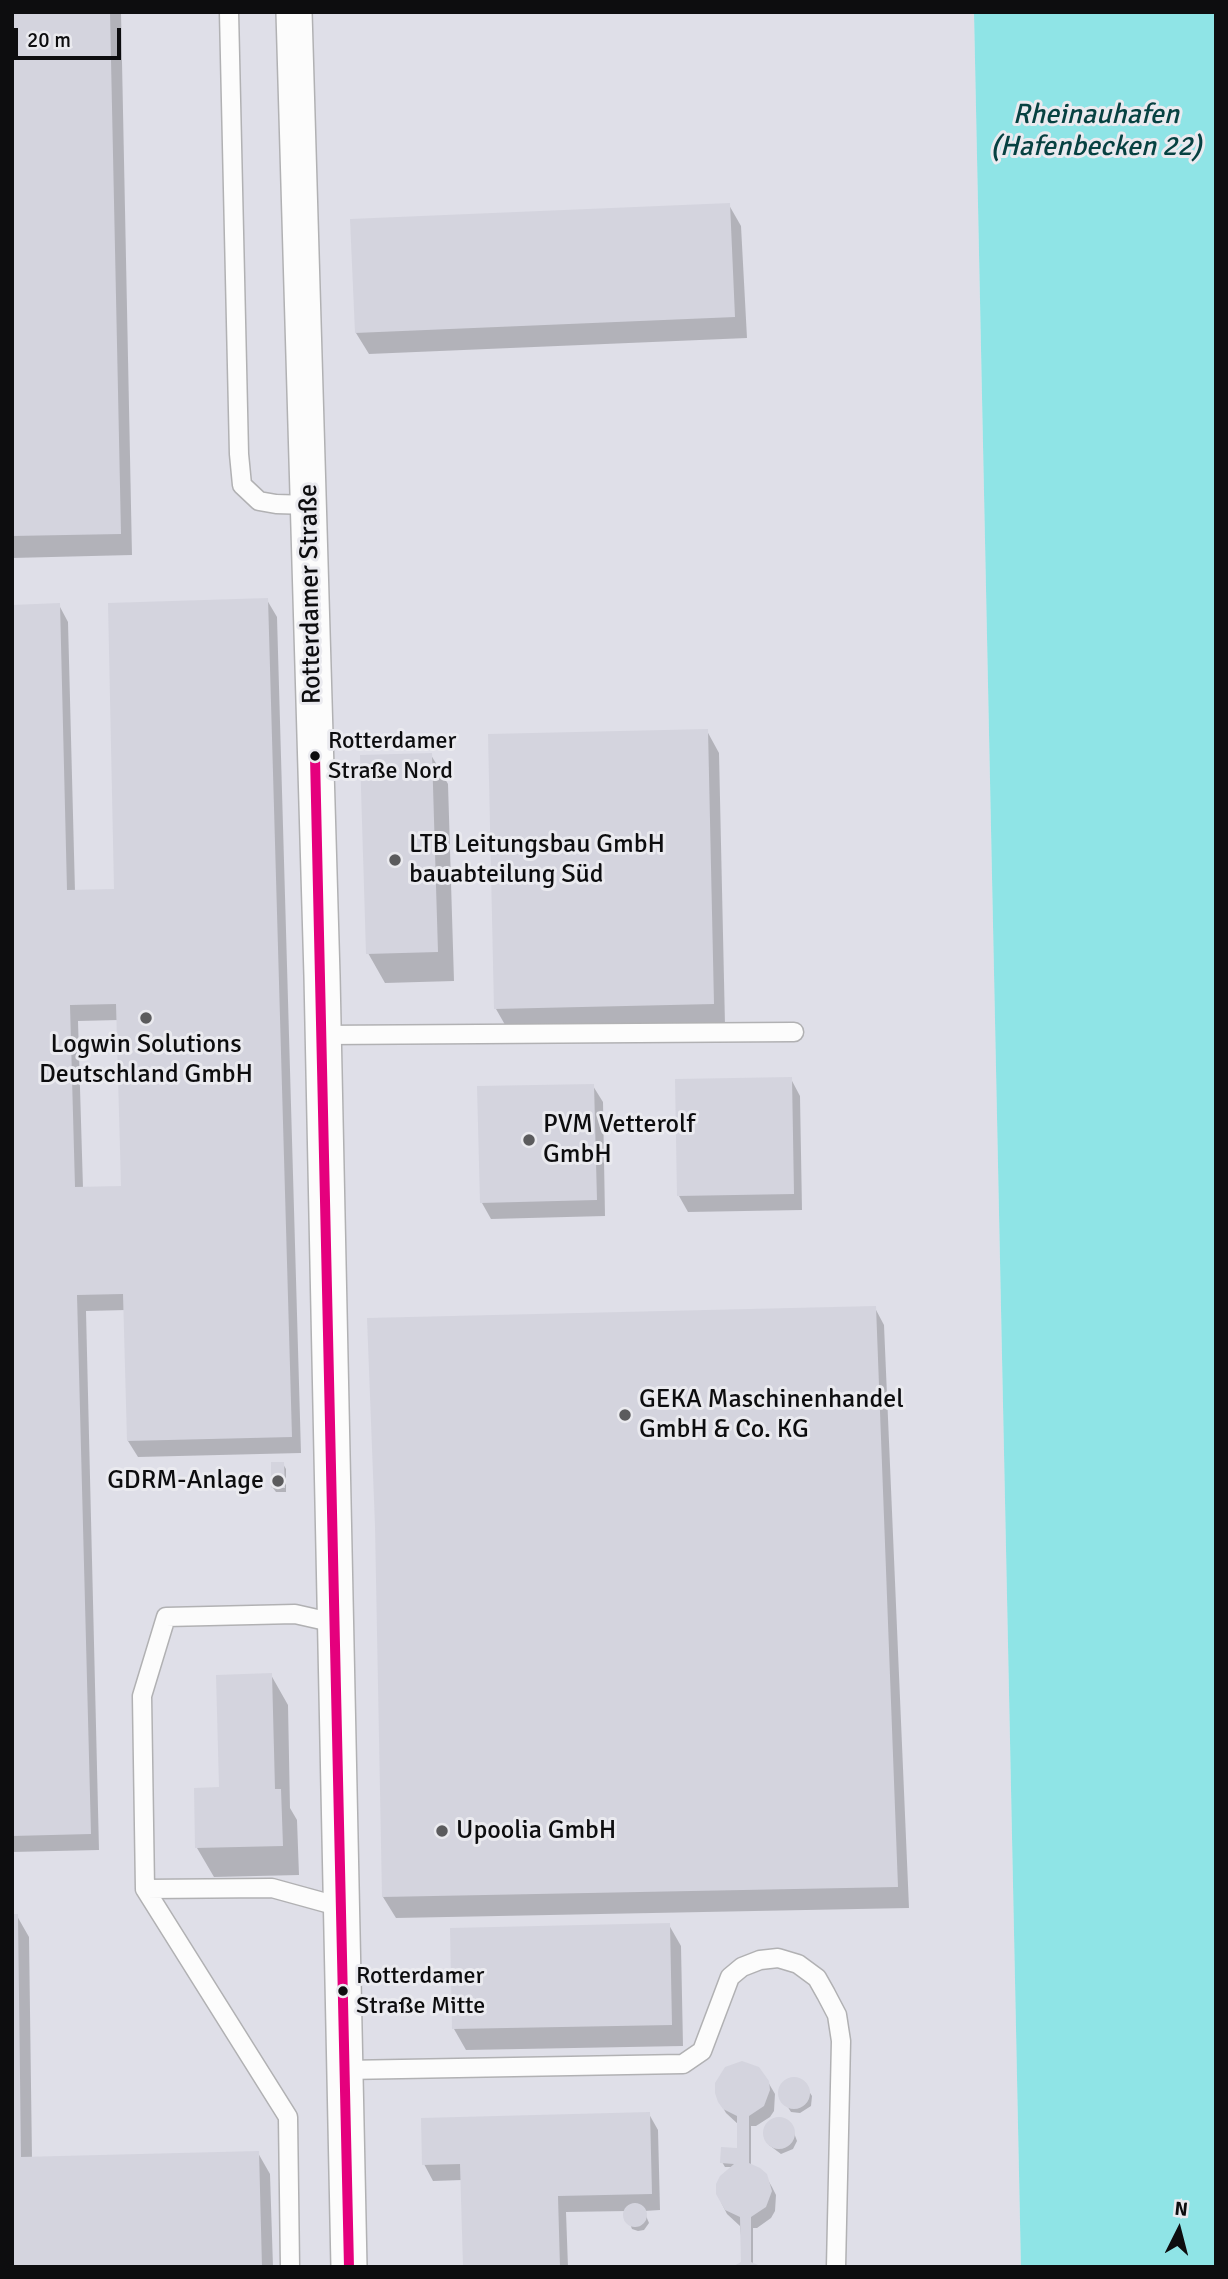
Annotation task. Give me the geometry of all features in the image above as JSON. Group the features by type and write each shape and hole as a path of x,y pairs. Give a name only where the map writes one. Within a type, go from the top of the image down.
{"street":[{"name":"Rotterdamer Straße","path":"293,12 323,1035 349,2267"}],"lane":[{"path":"229,12 239,454 242,485 260,501 309,505"},
{"path":"323,1035 794,1032"},
{"path":"290,2267 288,2116 145,1889 142,1696 166,1618 295,1614 335,1623"},
{"path":"145,1889 272,1888 341,1907"},
{"path":"345,2070 684,2064 702,2051 730,1977 760,1960 778,1958 798,1964 817,1978 826,1994 836,2014 841,2041 836,2267"}],"shaded area":[{"path":"12,12 974,12 1021,2267 12,2267"}],"water":[{"name":"Rheinauhafen (Hafenbecken 22)","path":"974,12 1216,12 1216,2267 1021,2267"}],"building":[{"path":"12,12 110,12 121,534 12,536"},
{"path":"730,203 735,317 355,333 350,219"},
{"path":"268,598 292,1437 127,1441 123,1294 77,1295 91,1834 12,1836 12,605 60,603 67,890 114,889 108,603","holes":["116,1004 121,1186 75,1187 70,1005"]},
{"path":"708,729 714,1004 494,1009 488,734"},
{"path":"432,753 438,952 366,954 360,755"},
{"path":"792,1077 794,1194 677,1196 675,1079"},
{"path":"594,1084 597,1200 480,1203 477,1086"},
{"path":"876,1306 898,1887 382,1897 375,1526 367,1318"},
{"name":"GDRM-Anlage","path":"271,1462 284,1462 285,1488 271,1488"},
{"path":"272,1673 275,1789 281,1789 283,1846 195,1848 194,1788 219,1787 216,1675"},
{"path":"12,1914 18,1914 21,2157 259,2151 262,2267 12,2267"},
{"path":"670,1923 672,2025 452,2029 450,1928"},
{"path":"742,2061 759,2067 769,2081 770,2090 764,2106 749,2116 749,2163 767,2174 772,2191 766,2207 751,2217 751,2262 763,2267 732,2267 741,2262 740,2217 725,2210 716,2194 716,2184 720,2176 734,2164 720,2163 721,2147 737,2148 737,2116 723,2109 718,2102 715,2083 725,2067"},
{"path":"794,2077 805,2082 810,2093 805,2104 794,2109 783,2104 778,2093 783,2082"},
{"path":"650,2112 652,2194 558,2196 560,2267 463,2267 460,2164 422,2165 421,2118"},
{"path":"779,2117 790,2122 795,2133 790,2144 779,2149 768,2144 763,2133 768,2122"},
{"path":"635,2203 643,2207 647,2215 643,2223 635,2227 627,2223 623,2215 627,2207"}],"transit line":[{"path":"315,756 349,2267"}],"place":[{"name":"Rotterdamer Straße Nord","path":"315,756"},
{"name":"LTB Leitungsbau GmbH bauabteilung Süd","path":"395,860"},
{"name":"Logwin Solutions Deutschland GmbH","path":"146,1018"},
{"name":"PVM Vetterolf GmbH","path":"529,1140"},
{"name":"GEKA Maschinenhandel GmbH & Co. KG","path":"625,1415"},
{"name":"GDRM-Anlage","path":"278,1481"},
{"name":"Upoolia GmbH","path":"442,1831"},
{"name":"Rotterdamer Straße Mitte","path":"343,1991"}]}
